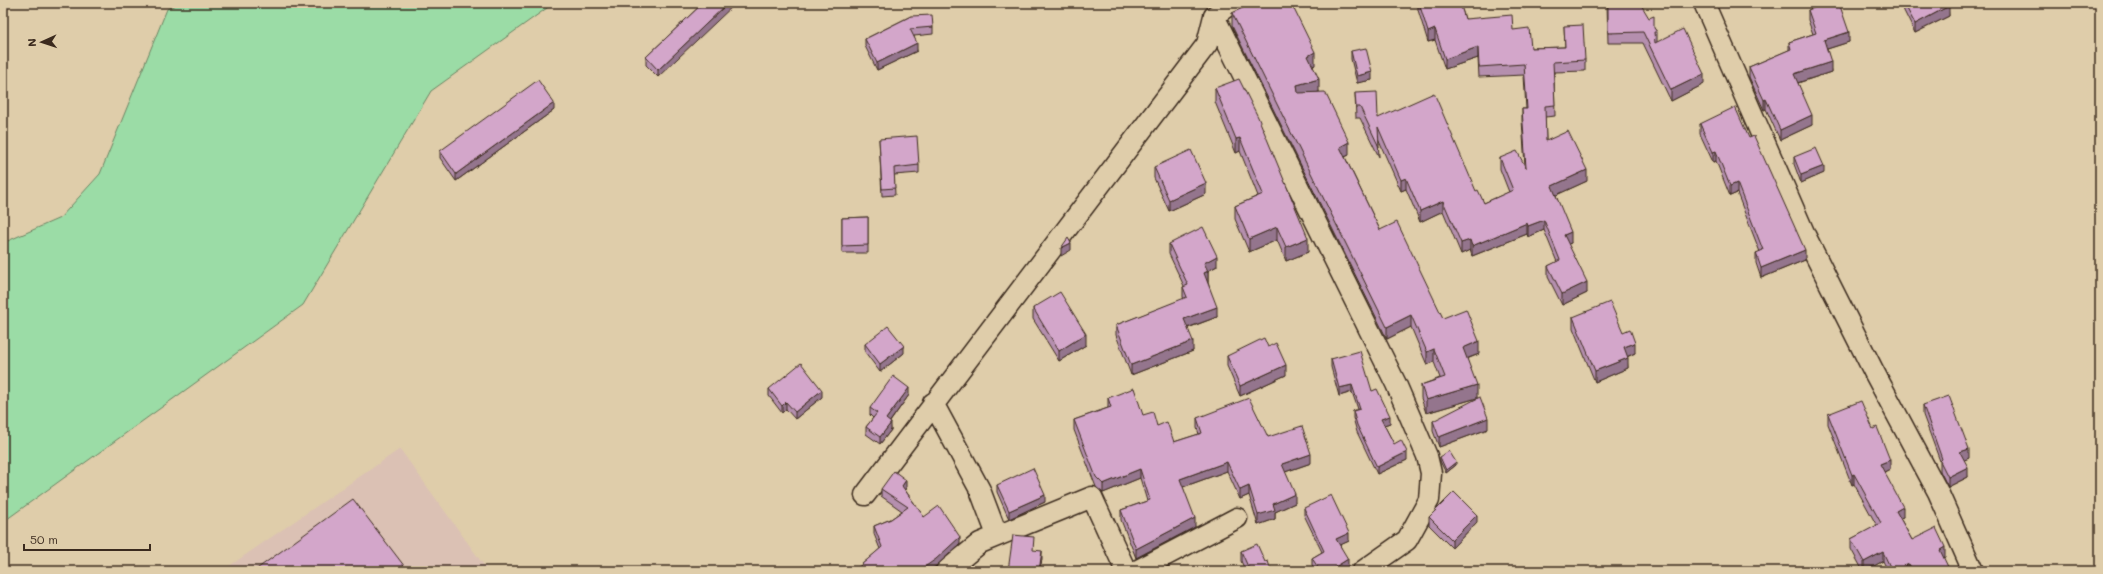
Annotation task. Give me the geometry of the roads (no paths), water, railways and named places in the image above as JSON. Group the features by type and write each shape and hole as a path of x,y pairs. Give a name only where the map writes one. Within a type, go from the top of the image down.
{"street":[{"path":"865,495 933,403 1208,44 1214,16 1232,3"},
{"path":"1704,3 1806,237 1938,492 1973,571"},
{"path":"1214,16 1396,384 1427,456 1431,473 1429,500 1407,540 1363,571"},
{"path":"933,403 980,490 997,535"},
{"path":"946,571 980,543 1092,497 1126,571"},
{"path":"1136,571 1236,518"}]}
